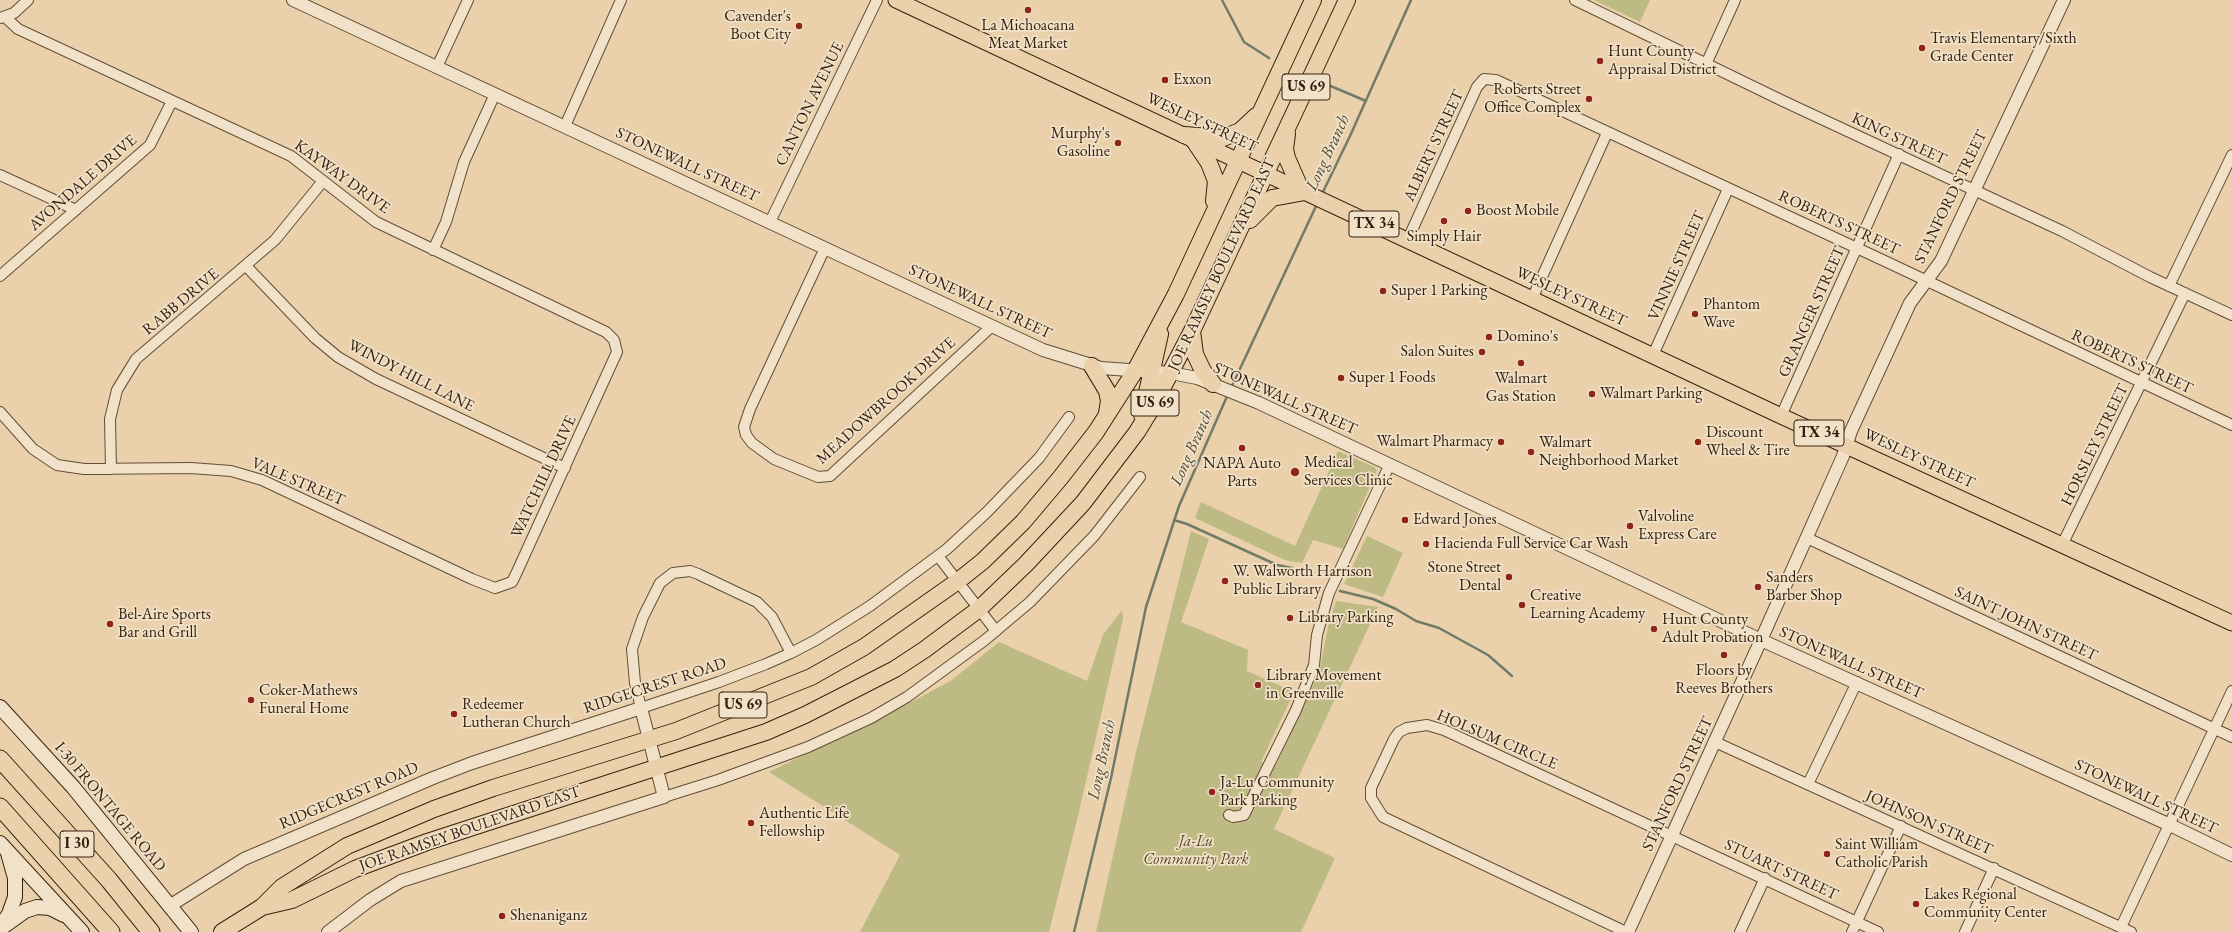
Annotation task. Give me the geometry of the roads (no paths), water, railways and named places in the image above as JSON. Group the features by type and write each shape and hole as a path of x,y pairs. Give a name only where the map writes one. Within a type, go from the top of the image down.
{"highway":[{"name":"JOE RAMSEY BOULEVARD EAST","path":"262,907 282,887 347,846 434,809 493,788 649,739 757,700 811,677 864,647 958,581 983,561 1023,522 1061,477 1107,414 1135,371 1163,319 1313,0"},
{"name":"JOE RAMSEY BOULEVARD EAST","path":"262,907 292,900 355,869 427,842 766,732 811,712 895,669 924,650 979,609 1066,523 1137,432 1172,373 1347,0"},
{"path":"1189,137 1223,138 1240,131 1260,112"},
{"path":"1238,233 1262,205 1272,198 1305,191 1287,158 1285,149 1287,128"},
{"path":"1189,137 1209,163 1216,181 1212,214"},
{"path":"1137,432 1163,319"},
{"path":"1192,331 1195,354 1203,371 1216,384"},
{"path":"1092,366 1107,391 1110,401 1107,414"},
{"name":"I 30","path":"0,759 78,844 150,929"},
{"name":"I 30","path":"0,807 111,932"},
{"name":"US 69","path":"222,932 262,907"}],"main road":[{"name":"WESLEY STREET","path":"896,0 1408,239 1781,416 2232,623"},
{"name":"I-30 FRONTAGE ROAD","path":"0,707 73,787 171,905 191,932"},
{"path":"4,847 82,932"},
{"path":"0,927 9,914 15,897 15,878 4,847"},
{"path":"0,927 26,911 37,907 50,908 69,918"}],"street":[{"path":"3,17 14,13 28,0"},
{"name":"STONEWALL STREET","path":"293,0 1043,350 1092,366 1135,371 1172,373 1216,384 1246,397 1761,640 1857,682 2170,825 2232,855"},
{"path":"437,67 468,0"},
{"path":"565,126 621,0"},
{"name":"CANTON AVENUE","path":"770,222 877,0"},
{"name":"KING STREET","path":"1575,0 1707,62 1783,100 2062,231 2169,286 2232,315"},
{"path":"1707,62 1735,0"},
{"name":"STANFORD STREET","path":"1627,932 1807,538 1847,445 1851,431 1910,304 1941,261 1973,190 2064,0"},
{"name":"KAYWAY DRIVE","path":"3,17 18,29 291,156 376,222 606,332 611,336 617,352 611,368"},
{"name":"ROBERTS STREET","path":"1477,87 1484,79 1496,80 2232,425"},
{"name":"ALBERT STREET","path":"1408,239 1477,87"},
{"path":"433,250 447,218 464,162 495,94"},
{"name":"AVONDALE DRIVE","path":"0,276 150,145 156,136 172,101"},
{"path":"1532,299 1607,133"},
{"name":"GRANGER STREET","path":"1781,416 1899,154"},
{"path":"2169,286 2232,155"},
{"path":"0,175 76,210"},
{"name":"RABB DRIVE","path":"111,469 110,419 117,390 121,381 136,359 275,240 323,181"},
{"name":"VINNIE STREET","path":"1653,355 1728,189"},
{"name":"MEADOWBROOK DRIVE","path":"825,248 750,409 744,427 746,435 752,443 774,459 818,477 830,476 992,326"},
{"name":"WINDY HILL LANE","path":"246,266 315,338 338,358 376,379 565,468"},
{"name":"HORSLEY STREET","path":"2062,545 2142,384 2185,293"},
{"name":"WATCHILL DRIVE","path":"495,588 512,582 611,368"},
{"name":"VALE STREET","path":"0,412 33,449 57,464 84,469 213,469 231,471 262,480 472,580 495,588"},
{"name":"RIDGECREST ROAD","path":"171,905 244,859 433,778 472,763 720,682 791,653 816,640 870,606 938,556 987,512 1039,458 1069,417"},
{"path":"1229,815 1233,817 1244,815 1297,708 1314,665 1317,635 1329,593 1390,464"},
{"path":"328,932 370,900 401,880 664,797 779,758 865,721 907,697 996,631 1030,602 1094,536 1140,477"},
{"name":"SAINT JOHN STREET","path":"1807,538 2232,737"},
{"path":"938,556 996,631"},
{"path":"664,797 633,673 632,649 643,617 660,583 673,574 690,571 757,602 772,617 791,653"},
{"path":"1808,784 1857,682"},
{"path":"2121,927 2232,691"},
{"name":"HOLSUM CIRCLE","path":"1627,932 1383,817 1371,798 1372,788 1394,738 1399,732 1416,726 1427,725 1444,730 1672,835"},
{"name":"JOHNSON STREET","path":"1715,742 1994,868 2131,932"},
{"path":"1852,932 1900,826"},
{"name":"STUART STREET","path":"1672,835 1878,932"},
{"path":"1965,932 1994,868"},
{"path":"1740,932 1765,878"}],"waterway":[{"path":"1222,0 1244,42 1269,58"},
{"name":"Long Branch","path":"1322,194 1350,136 1411,0"},
{"path":"1326,84 1366,101"},
{"name":"Long Branch","path":"1231,388 1317,204"},
{"name":"Long Branch","path":"1074,932 1111,778 1146,607 1179,506 1228,394"},
{"path":"1174,520 1187,524 1277,565 1292,568"},
{"path":"1340,591 1373,599 1396,609 1416,621 1439,628 1488,655 1512,676"}],"place":[{"name":"La Michoacana Meat Market","path":"1028,10"},
{"name":"Cavender's Boot City","path":"799,26"},
{"name":"Travis Elementary/Sixth Grade Center","path":"1922,48"},
{"name":"Hunt County Appraisal District","path":"1600,61"},
{"name":"Exxon","path":"1165,80"},
{"name":"Roberts Street Office Complex","path":"1589,99"},
{"name":"Murphy's Gasoline","path":"1118,143"},
{"name":"Boost Mobile","path":"1468,211"},
{"name":"Simply Hair","path":"1444,221"},
{"name":"Super 1 Parking","path":"1383,291"},
{"name":"Phantom Wave","path":"1695,314"},
{"name":"Domino's","path":"1489,337"},
{"name":"Salon Suites","path":"1482,352"},
{"name":"Walmart Gas Station","path":"1521,363"},
{"name":"Super 1 Foods","path":"1341,378"},
{"name":"Walmart Parking","path":"1592,394"},
{"name":"Walmart Pharmacy","path":"1501,442"},
{"name":"Discount Wheel & Tire","path":"1698,442"},
{"name":"NAPA Auto Parts","path":"1242,448"},
{"name":"Walmart Neighborhood Market","path":"1531,452"},
{"name":"Medical Services Clinic","path":"1295,472"},
{"name":"Edward Jones","path":"1405,520"},
{"name":"Valvoline Express Care","path":"1630,526"},
{"name":"Hacienda Full Service Car Wash","path":"1426,544"},
{"name":"Stone Street Dental","path":"1509,577"},
{"name":"W. Walworth Harrison Public Library","path":"1225,581"},
{"name":"Sanders Barber Shop","path":"1758,587"},
{"name":"Creative Learning Academy","path":"1522,605"},
{"name":"Library Parking","path":"1290,618"},
{"name":"Bel-Aire Sports Bar and Grill","path":"110,624"},
{"name":"Hunt County Adult Probation","path":"1654,629"},
{"name":"Floors by Reeves Brothers","path":"1724,655"},
{"name":"Library Movement in Greenville","path":"1258,685"},
{"name":"Coker-Mathews Funeral Home","path":"251,700"},
{"name":"Redeemer Lutheran Church","path":"454,714"},
{"name":"Ja-Lu Community Park Parking","path":"1212,792"},
{"name":"Authentic Life Fellowship","path":"751,823"},
{"name":"Saint William Catholic Parish","path":"1827,854"},
{"name":"Lakes Regional Community Center","path":"1916,904"},
{"name":"Shenaniganz","path":"502,916"}],"park label":[{"name":"Ja-Lu Community Park","path":"1196,851"}]}
